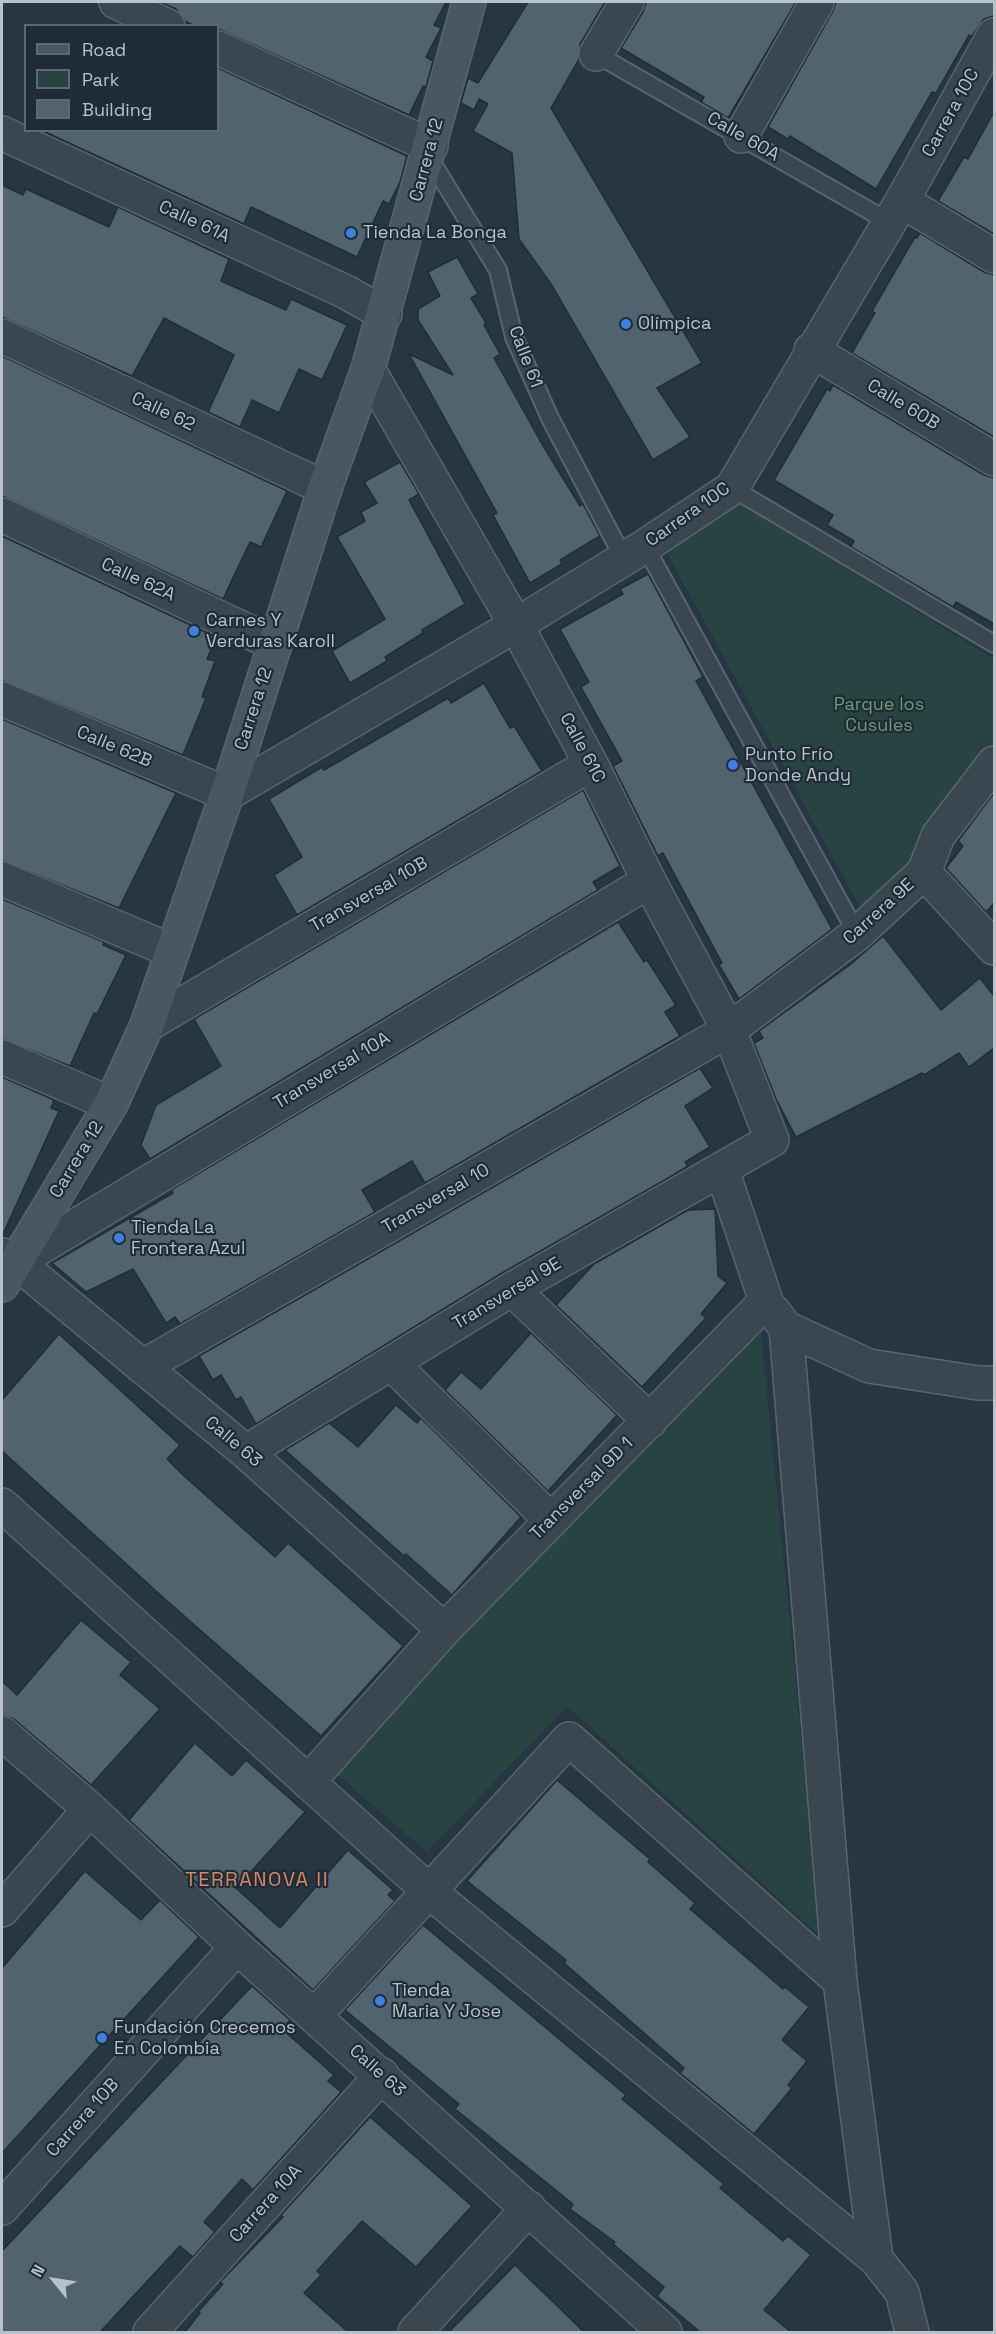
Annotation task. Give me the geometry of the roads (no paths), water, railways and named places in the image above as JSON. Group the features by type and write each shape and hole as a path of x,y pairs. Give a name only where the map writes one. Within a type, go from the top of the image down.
{"main road":[{"name":"Carrera 12","path":"6,1267 111,1104 147,1025 227,794 325,488 368,369 430,151 469,2"}],"street":[{"path":"116,2 164,24"},
{"path":"596,54 627,2"},
{"path":"741,136 817,2"},
{"name":"Carrera 10C","path":"227,794 516,625 634,553 732,488 811,350 895,212 994,35"},
{"path":"219,48 430,151"},
{"name":"Calle 61A","path":"2,133 346,292 385,314"},
{"name":"Calle 60A","path":"895,212 994,255"},
{"name":"Calle 62","path":"2,336 325,488"},
{"name":"Calle 60B","path":"811,350 994,459"},
{"name":"Calle 61C","path":"368,369 516,625 591,764 649,881 729,1030 771,1140"},
{"name":"Calle 62A","path":"2,515 275,644"},
{"name":"Calle 62B","path":"2,699 227,794"},
{"name":"Carrera 9E","path":"729,1030 857,934 924,872 938,836 994,763"},
{"name":"Transversal 10B","path":"147,1025 591,764"},
{"path":"924,872 994,948"},
{"path":"2,879 172,951"},
{"name":"Transversal 10A","path":"6,1267 649,881"},
{"name":"Transversal 10","path":"142,1368 729,1030"},
{"path":"2,1057 111,1104"},
{"name":"Transversal 9E","path":"246,1452 512,1289 771,1140"},
{"path":"722,1170 766,1301 786,1328 869,1366 978,1383 994,1383"},
{"name":"Calle 63","path":"6,1267 142,1368 246,1452 444,1630"},
{"path":"512,1289 650,1421"},
{"name":"Transversal 9D 1","path":"308,1782 444,1630 766,1301"},
{"path":"786,1328 840,1981 876,2259"},
{"path":"391,1363 551,1520"},
{"path":"2,1505 430,1892 876,2259 902,2292 912,2332"},
{"name":"Calle 63","path":"2,1733 90,1809 237,1947 382,2075 665,2332"},
{"path":"315,2015 568,1739 840,1981"},
{"path":"2,1910 90,1809"},
{"name":"Carrera 10B","path":"2,2208 237,1947"},
{"name":"Carrera 10A","path":"150,2332 382,2075"},
{"path":"415,2332 529,2208"}],"lane":[{"name":"Calle 60A","path":"596,54 741,136 895,212"},
{"name":"Calle 61","path":"430,151 498,270 514,337 550,418 634,553 857,934"},
{"path":"732,488 994,644"}],"place":[{"name":"Tienda La Bonga","path":"351,233"},
{"name":"Olímpica","path":"626,324"},
{"name":"Carnes Y Verduras Karoll","path":"194,631"},
{"name":"Punto Frío Donde Andy","path":"733,765"},
{"name":"Tienda La Frontera Azul","path":"119,1238"},
{"name":"Tienda Maria Y Jose","path":"380,2001"},
{"name":"Fundación Crecemos En Colombia","path":"102,2038"}],"district":[{"name":"TERRANOVA II","path":"257,1881"}],"park label":[{"name":"Parque los Cusules","path":"879,715"}]}
